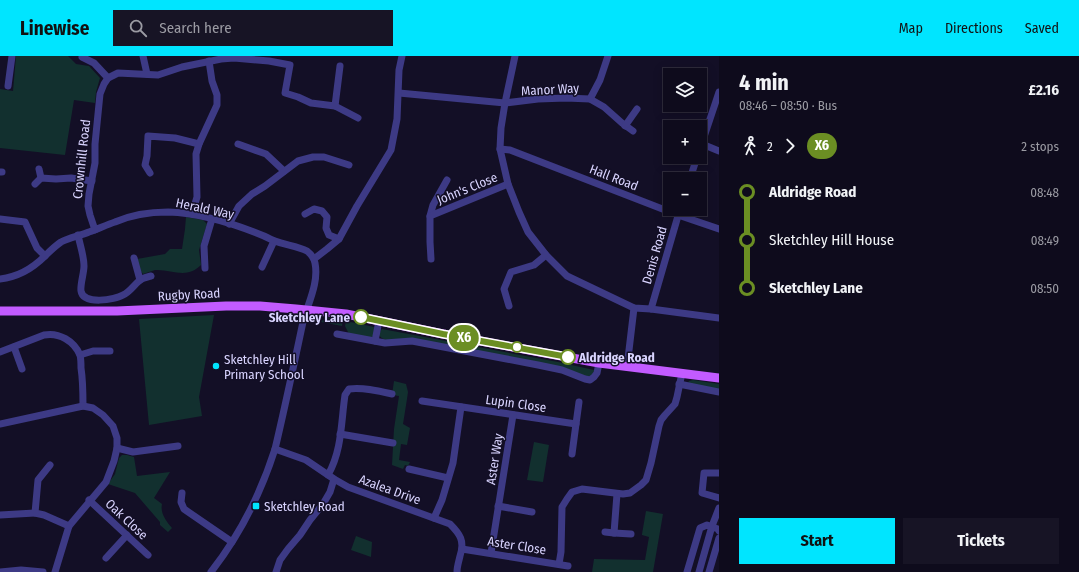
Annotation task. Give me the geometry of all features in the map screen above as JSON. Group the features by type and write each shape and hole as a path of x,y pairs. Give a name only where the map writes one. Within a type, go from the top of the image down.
{"main road":[{"name":"Rugby Road","path":"0,311 117,311 226,306 260,306 307,310 346,314 599,363 719,378"}],"street":[{"path":"8,86 12,56"},
{"path":"143,56 146,74"},
{"path":"211,572 232,542 245,519 269,468 275,449 304,321 315,285 316,268 314,259 339,239 357,206 392,150 397,119 399,70 402,56"},
{"path":"515,56 505,103 501,128 500,149 508,184 528,232 546,255 567,276 634,308 719,318"},
{"path":"590,99 600,80 608,56"},
{"path":"82,57 94,63 108,78 118,73 158,75 182,67 209,61 234,58 269,61 290,65 284,93 311,103 335,106 358,118"},
{"path":"192,214 196,198 196,154 198,144 216,105 217,95 212,81 209,61"},
{"path":"335,106 340,66"},
{"name":"Crownhill Road","path":"95,230 88,206 89,194 95,163 95,144 100,94 108,78"},
{"name":"Manor Way","path":"399,93 505,103 538,99 590,99 604,107 625,126 633,131"},
{"path":"707,128 718,95"},
{"path":"625,126 637,109"},
{"path":"150,173 146,165 148,136 175,138 198,144"},
{"path":"238,144 266,154 284,171"},
{"path":"707,148 719,151"},
{"name":"Hall Road","path":"500,149 510,150 663,206"},
{"path":"229,224 239,206 252,194 298,161 314,157 324,157 349,165"},
{"path":"39,169 41,178"},
{"path":"35,184 41,178 71,178 92,181"},
{"path":"430,216 433,205 447,180"},
{"name":"John's Close","path":"431,259 430,216 508,184"},
{"path":"305,214 314,209 322,211 327,217 326,228 329,235 339,239"},
{"name":"Herald Way","path":"0,279 25,272 62,242 125,218 146,213 167,212 192,214 212,219 260,234 274,241 308,252 314,259"},
{"name":"Denis Road","path":"651,309 678,216"},
{"name":"Hall Road","path":"688,216 719,229"},
{"path":"0,219 25,222 37,248 45,256"},
{"path":"205,268 204,246 212,219"},
{"path":"78,236 84,262 80,290 84,296 102,301 123,296 140,280 151,276"},
{"path":"262,267 274,241"},
{"path":"508,306 504,290 511,272 534,265 546,255"},
{"path":"134,258 140,280"},
{"path":"627,367 634,308"},
{"path":"375,341 379,321"},
{"path":"341,333 385,343 412,341 538,365 562,370 585,380 590,380 594,377 597,373 599,363"},
{"path":"0,352 44,335 58,335 70,341 80,356 83,406"},
{"path":"14,347 22,369"},
{"path":"80,356 93,351 110,351"},
{"path":"559,564 561,552 562,507 567,499 572,492 582,489 617,494 630,493 646,480 661,420 675,404 682,373"},
{"path":"679,384 719,392"},
{"path":"278,571 280,560 323,504 330,492 332,467 338,453 345,395 349,389 355,388 392,394"},
{"name":"Lupin Close","path":"422,401 432,400 461,407 576,424"},
{"path":"572,454 579,402"},
{"path":"0,424 83,406 93,408 103,415 113,426 117,438 117,448 106,482 89,500 69,526 55,572"},
{"path":"434,518 442,500 453,464 461,407"},
{"name":"Aster Way","path":"491,553 513,415"},
{"path":"340,434 393,443"},
{"path":"117,448 133,452 178,446"},
{"name":"Azalea Drive","path":"275,449 306,460 348,487 450,524 459,533 463,542 457,572"},
{"path":"35,513 38,480 50,465"},
{"path":"409,469 448,478"},
{"path":"719,473 704,473 702,493 719,498"},
{"path":"182,493 181,502 184,509 232,542"},
{"path":"614,533 617,494"},
{"name":"Oak Close","path":"89,500 148,555"},
{"path":"498,506 532,512"},
{"path":"699,572 712,526 719,508"},
{"path":"0,515 35,513 44,515 69,526"},
{"path":"687,572 700,528 707,525 712,526 718,529 719,532"},
{"path":"605,532 631,534"},
{"path":"106,558 127,535"},
{"path":"709,572 719,538"},
{"name":"Aster Close","path":"462,549 568,566"},
{"path":"0,572 21,570 43,572"}],"green space":[{"path":"16,56 68,56 76,64 89,66 100,78 95,103 74,100 65,155 0,148 0,89 13,91"},
{"path":"186,217 203,220 207,224 199,250 201,265 190,272 184,273 155,270 143,274 140,270 137,259 165,254 170,249 182,249"},
{"path":"214,315 199,397 202,416 149,425 139,319"},
{"path":"326,317 343,320 342,326 321,322"},
{"path":"346,321 374,327 375,329 373,336 371,338 349,334 345,326"},
{"path":"382,329 558,362 594,371 591,378 411,340 389,341 381,338 379,335"},
{"path":"693,380 719,384 719,390 688,383 689,381"},
{"path":"394,381 406,384 408,392 403,424 410,428 407,445 401,444 399,460 410,462 408,466 405,465 403,469 392,465 394,429 399,396 392,395"},
{"path":"534,442 549,445 543,482 527,480"},
{"path":"122,455 134,457 137,476 170,472 154,498 162,504 163,514 172,528 168,532 160,525 160,522 135,493 108,484 115,474 119,458"},
{"path":"646,511 663,514 653,572 592,572 594,559 645,560 649,537 642,534"},
{"path":"356,536 372,542 371,557 351,550"}],"bus line":[{"name":"X6","path":"361,317 568,357"}],"place":[{"name":"Sketchley Lane","path":"361,317"},
{"name":"Aldridge Road","path":"568,357"},
{"name":"Sketchley Hill Primary School","path":"216,366"},
{"name":"Sketchley Road","path":"256,506"}]}
